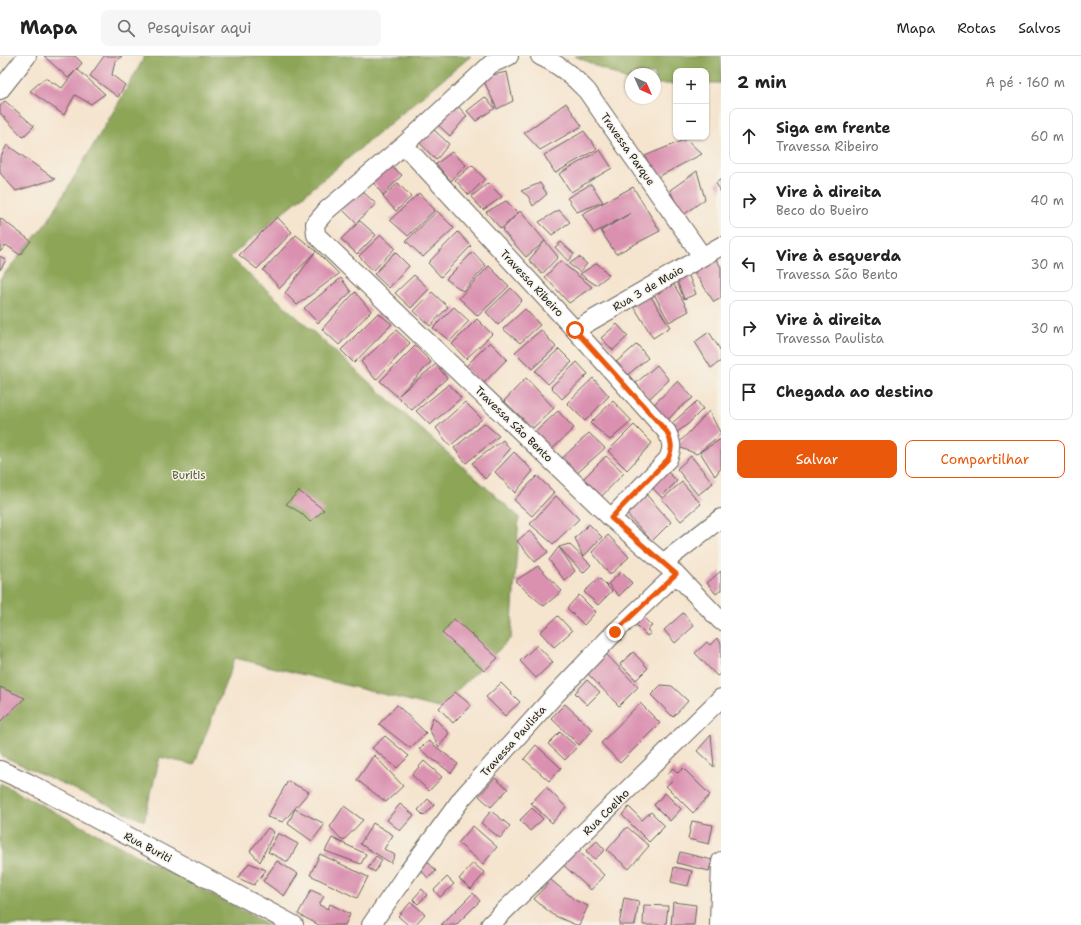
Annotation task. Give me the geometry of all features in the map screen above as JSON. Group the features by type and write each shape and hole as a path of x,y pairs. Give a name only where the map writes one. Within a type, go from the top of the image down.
{"street":[{"path":"0,90 27,56"},
{"path":"404,145 491,64 509,56"},
{"name":"Travessa Parque","path":"540,56 572,75 587,91 702,256"},
{"name":"Travessa São Bento","path":"404,145 327,210 315,224 316,235 611,518 670,569 721,621"},
{"name":"Travessa Ribeiro","path":"404,145 667,432 672,449 668,459 611,518"},
{"name":"Rua 3 de Maio","path":"575,330 721,246"},
{"name":"Travessa Paulista","path":"371,925 463,797 555,695 604,644 670,569 721,518"},
{"name":"Rua Coelho","path":"490,925 721,698"},
{"name":"Rua Buriti","path":"0,770 29,783 294,925"},
{"path":"719,925 721,861"}],"green space":[{"name":"Buritis","path":"145,56 471,56 230,257 519,517 511,638 439,708 235,658 194,765 160,757 144,821 0,755 0,279 48,221"},
{"path":"575,56 721,56 721,83 709,83 709,68 673,68 673,84 661,84 661,68 625,68 625,79"},
{"path":"0,783 270,925 0,925"}],"building":[{"path":"44,56 75,56 82,63 77,69 105,94 91,104 75,95 64,115 30,91 45,78 62,88 75,71 68,78"},
{"path":"104,56 122,56 115,61 112,75 125,85 118,97 90,76"},
{"path":"507,72 513,101 497,109 482,77"},
{"path":"485,97 495,108 476,121 467,111"},
{"path":"5,101 34,126 23,137 0,113 0,106"},
{"path":"566,103 582,126 540,150 524,133"},
{"path":"456,104 467,116 450,136 436,123"},
{"path":"431,127 449,144 436,160 414,137"},
{"path":"584,131 597,149 555,173 544,155"},
{"path":"684,140 687,140 702,154 656,178 645,156"},
{"path":"7,145 55,179 16,191 0,173 0,158"},
{"path":"600,150 612,168 571,192 559,174"},
{"path":"452,152 466,165 451,181 436,164"},
{"path":"386,163 402,175 383,195 370,178"},
{"path":"472,165 485,179 469,195 455,180"},
{"path":"697,171 705,199 682,216 670,190"},
{"path":"721,179 721,192 716,183"},
{"path":"398,183 411,197 396,211 383,197"},
{"path":"488,183 502,197 483,210 471,197"},
{"path":"540,183 547,194 533,206 528,196 521,191"},
{"path":"591,184 603,202 577,212 567,198"},
{"path":"633,187 660,231 616,254 601,231 631,213 594,233 582,214"},
{"path":"359,188 376,204 356,223 339,206"},
{"path":"419,193 435,210 408,236 390,220"},
{"path":"506,201 518,213 501,229 486,212"},
{"path":"559,210 570,222 552,235 539,222"},
{"path":"437,211 454,228 423,257 406,241"},
{"path":"520,211 545,241 526,257 502,230"},
{"path":"277,217 292,232 257,269 239,255"},
{"path":"0,218 31,241 20,255 6,245 0,252"},
{"path":"360,221 376,235 357,254 341,239"},
{"path":"458,232 471,246 441,277 428,263"},
{"path":"296,235 316,251 280,288 263,270"},
{"path":"381,235 395,248 373,271 359,256"},
{"path":"545,241 558,257 542,274 529,260"},
{"path":"561,242 574,254 568,261 555,247"},
{"path":"316,251 339,274 297,305 285,293"},
{"path":"395,252 409,266 389,288 374,274"},
{"path":"473,252 486,266 463,291 446,279"},
{"path":"712,253 721,267 721,298 714,302 691,267"},
{"path":"0,256 6,260 0,270"},
{"path":"579,257 587,264 580,272 569,264"},
{"path":"560,261 592,287 569,303 545,277"},
{"path":"597,263 609,275 596,285 580,274"},
{"path":"489,266 509,286 478,316 459,298"},
{"path":"687,271 696,294 684,299 675,276"},
{"path":"414,275 429,289 411,308 395,293"},
{"path":"341,278 351,292 318,323 304,308"},
{"path":"673,283 689,311 669,322 654,294"},
{"path":"511,288 522,300 498,325 486,312"},
{"path":"355,292 371,311 339,345 322,329"},
{"path":"432,292 448,307 430,326 414,311"},
{"path":"650,295 670,327 653,338 633,305"},
{"path":"454,307 469,321 450,341 433,328"},
{"path":"525,309 540,325 520,343 503,329"},
{"path":"378,313 392,324 354,363 341,350"},
{"path":"477,319 492,334 466,359 452,344"},
{"path":"617,324 628,336 613,350 601,338"},
{"path":"396,330 410,343 376,380 361,362"},
{"path":"541,330 556,347 532,369 515,352"},
{"path":"709,332 721,351 721,361 711,368 695,342"},
{"path":"490,342 507,359 482,385 464,368"},
{"path":"637,344 648,358 625,377 613,365"},
{"path":"415,346 431,362 399,395 436,364 447,378 412,410 380,381"},
{"path":"559,349 572,362 548,384 535,371"},
{"path":"577,362 588,374 562,399 551,387"},
{"path":"657,365 669,380 649,399 636,383"},
{"path":"526,378 554,408 533,428 504,401"},
{"path":"593,378 609,396 585,421 567,403"},
{"path":"678,381 693,398 678,409 667,421 652,406"},
{"path":"449,384 461,398 430,425 416,411"},
{"path":"613,401 632,421 610,440 590,423"},
{"path":"697,401 703,409 688,424 673,435 669,426"},
{"path":"465,402 482,419 450,446 436,428"},
{"path":"558,411 574,428 549,452 531,436"},
{"path":"709,411 721,434 697,454 676,446"},
{"path":"484,423 499,436 466,463 454,448"},
{"path":"634,425 652,443 627,470 608,451"},
{"path":"589,433 605,448 575,475 560,460"},
{"path":"721,439 721,468 715,476 700,452"},
{"path":"503,440 510,449 485,479 472,463"},
{"path":"514,452 533,471 515,493 495,472"},
{"path":"606,456 624,473 598,500 580,482"},
{"path":"691,456 713,483 698,495 677,469"},
{"path":"664,468 677,481 661,497 648,483"},
{"path":"537,476 554,492 532,516 514,500"},
{"path":"682,482 701,504 681,521 662,499"},
{"path":"299,491 324,510 310,522 301,513 286,504"},
{"path":"643,491 671,522 652,541 623,510"},
{"path":"556,496 579,519 553,544 530,524"},
{"path":"589,524 602,537 583,557 575,538"},
{"path":"530,530 548,552 535,562 517,541"},
{"path":"608,535 629,557 610,575 592,552"},
{"path":"569,544 591,565 583,573 559,547"},
{"path":"559,547 575,571 565,581 549,560"},
{"path":"538,566 562,591 544,606 515,581"},
{"path":"721,571 721,590 716,594 707,583"},
{"path":"621,572 632,583 619,596 608,584"},
{"path":"599,578 612,591 598,605 584,592"},
{"path":"579,595 596,612 584,625 567,608"},
{"path":"683,613 694,626 675,643 664,630"},
{"path":"558,616 572,631 554,647 540,632"},
{"path":"642,616 652,626 647,630 651,633 647,636 634,623"},
{"path":"454,619 498,658 484,671 442,633"},
{"path":"717,638 721,643 721,673 717,676 695,653 707,642 710,645"},
{"path":"537,645 553,662 536,678 520,661"},
{"path":"633,652 648,668 636,680 620,664"},
{"path":"606,654 638,687 619,706 587,673"},
{"path":"587,680 600,692 587,705 575,693"},
{"path":"501,683 520,702 505,716 486,697"},
{"path":"661,685 672,686 688,701 673,717 651,695"},
{"path":"0,687 25,698 0,722"},
{"path":"455,692 471,705 453,723 439,708"},
{"path":"640,703 660,723 620,763 601,743"},
{"path":"565,704 593,730 579,745 551,718"},
{"path":"397,705 426,733 410,748 379,724"},
{"path":"433,717 449,733 439,747 429,729"},
{"path":"560,732 577,747 565,760 548,744"},
{"path":"711,735 714,767 697,751"},
{"path":"385,736 409,756 397,768 372,748"},
{"path":"429,741 458,764 451,773 419,749"},
{"path":"536,745 561,768 549,781 524,759"},
{"path":"374,755 403,786 386,802 357,780"},
{"path":"424,761 442,777 429,791 412,775"},
{"path":"673,768 678,773 683,768 710,795 693,813 666,786 673,780 668,774"},
{"path":"495,778 508,789 491,807 479,796"},
{"path":"288,781 309,792 283,822 267,817"},
{"path":"546,787 566,807 552,823 531,803"},
{"path":"665,793 681,809 670,821 654,805"},
{"path":"428,799 434,805 424,816 418,810"},
{"path":"400,804 414,815 400,831 387,820"},
{"path":"344,806 363,820 343,841 330,827"},
{"path":"629,807 642,820 651,812 665,826 649,842 622,815"},
{"path":"532,808 543,819 530,831 520,820"},
{"path":"295,809 325,824 312,841 288,824"},
{"path":"491,811 510,826 500,838 481,823"},
{"path":"692,821 713,825 709,844 688,839"},
{"path":"373,823 393,835 384,849 395,855 391,863 360,844"},
{"path":"473,826 497,847 483,864 458,843"},
{"path":"627,827 649,846 629,869 607,850"},
{"path":"268,828 274,832 260,862 250,851"},
{"path":"278,833 298,844 288,862 268,852"},
{"path":"332,838 366,854 361,864 325,851"},
{"path":"597,841 605,850 595,859 586,851"},
{"path":"575,848 604,875 591,890 561,863"},
{"path":"680,852 712,860 709,871 677,863"},
{"path":"320,854 368,877 357,898 310,875"},
{"path":"376,856 382,860 375,872 368,868"},
{"path":"277,861 298,874 284,896 263,881"},
{"path":"427,861 436,871 428,878 419,868"},
{"path":"249,863 266,870 254,885 238,878"},
{"path":"473,863 485,873 471,889 459,879"},
{"path":"674,867 692,871 688,886 671,882"},
{"path":"447,877 454,884 440,897 434,890"},
{"path":"551,880 575,900 588,906 579,925 553,915 534,899"},
{"path":"422,889 427,895 418,904 413,899"},
{"path":"311,890 324,896 319,905 328,909 330,904 350,914 345,925 319,925 298,914"},
{"path":"473,893 480,901 456,925 441,925"},
{"path":"624,898 639,901 635,925 619,925"},
{"path":"411,902 425,914 415,925 408,925 398,916"},
{"path":"673,902 696,905 694,925 671,925"},
{"path":"644,905 668,906 666,925 643,925"}],"route":[{"path":"575,330 667,432 672,449 668,459 611,518 676,574 615,632"}]}
